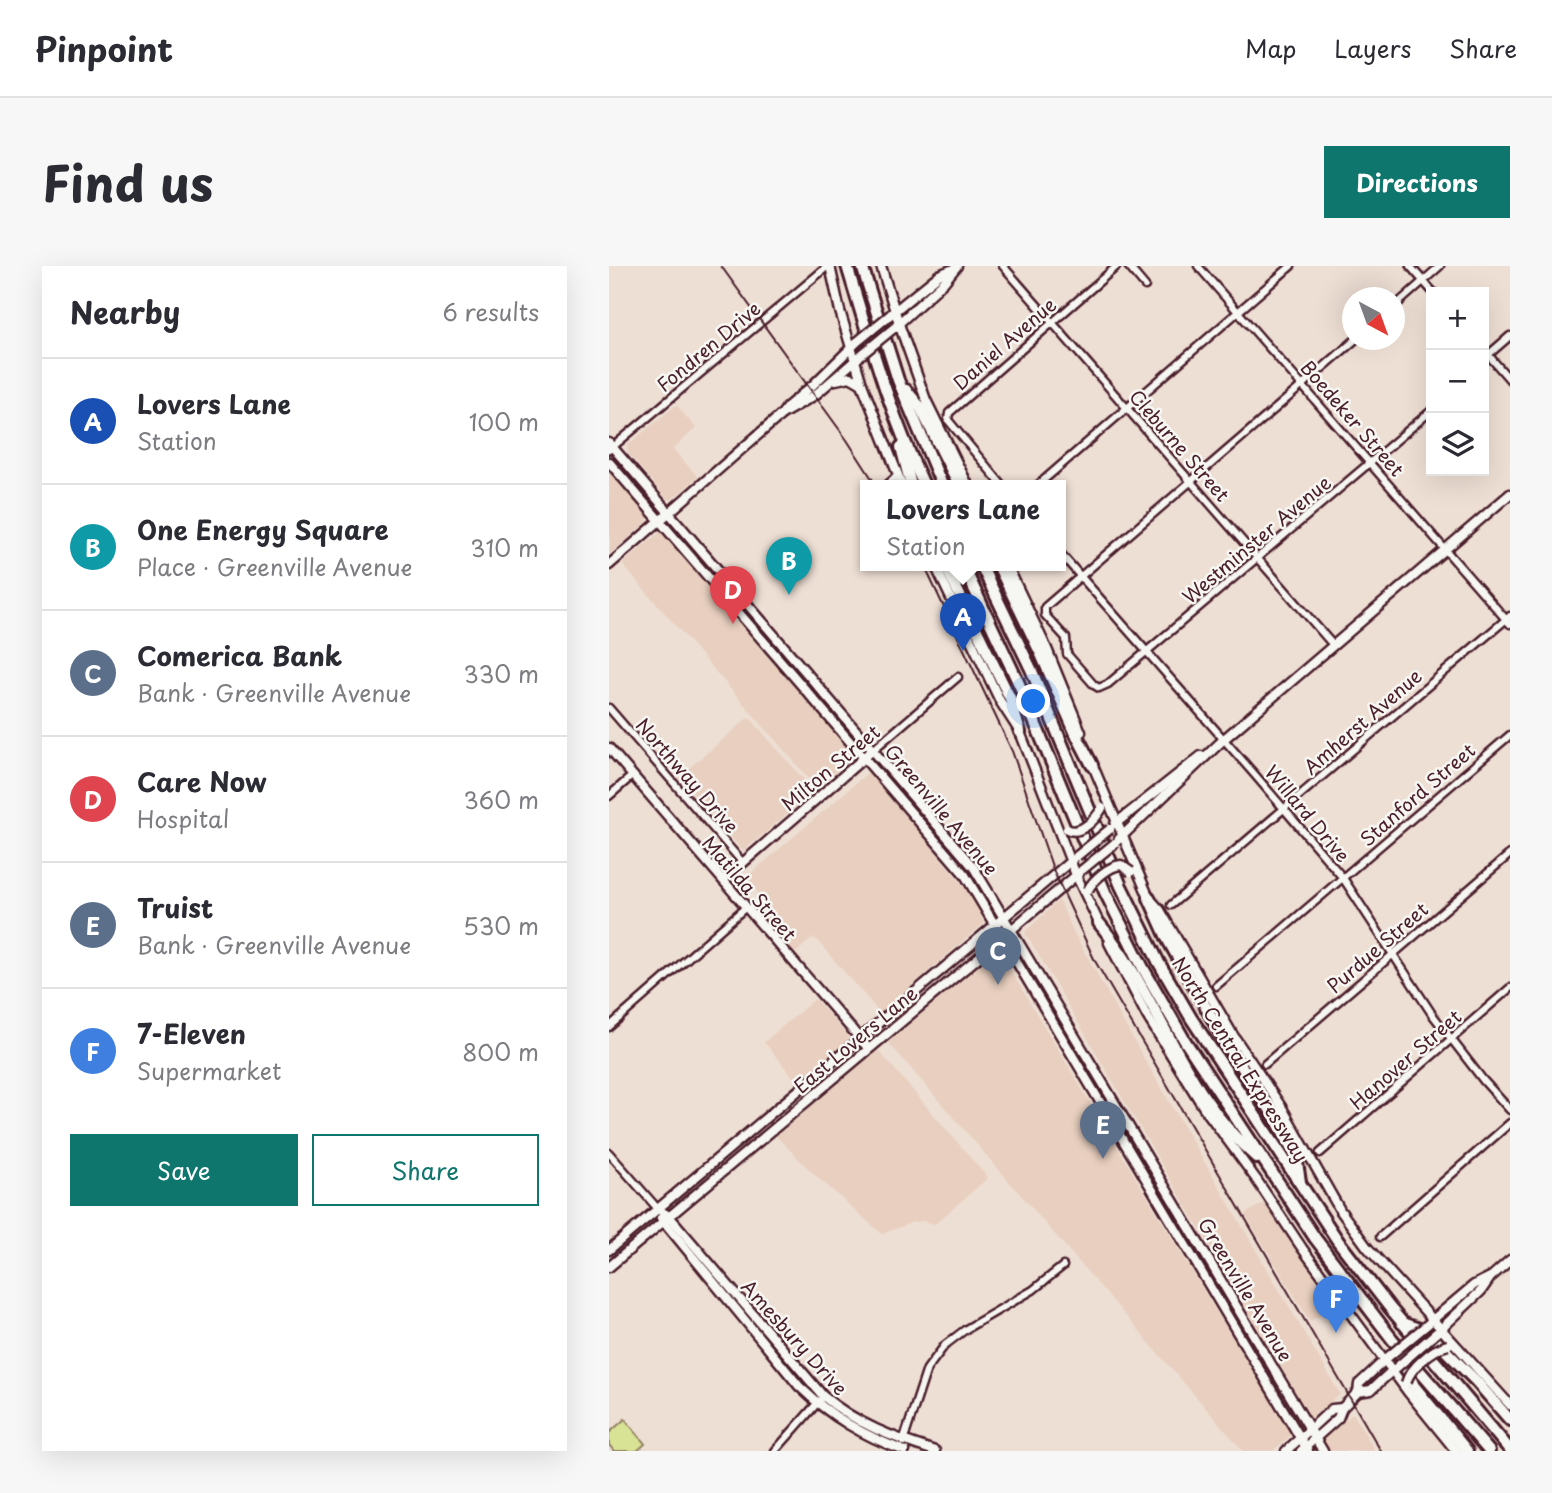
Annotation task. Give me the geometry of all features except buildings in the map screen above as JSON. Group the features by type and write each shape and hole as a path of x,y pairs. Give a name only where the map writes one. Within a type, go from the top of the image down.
{"highway":[{"path":"847,266 875,364 921,480"},
{"path":"862,266 898,380 940,480"},
{"path":"898,380 920,407 956,480"},
{"path":"897,424 910,480"},
{"path":"948,571 1010,698 1020,732"},
{"name":"North Central Expressway","path":"966,571 1019,684 1071,813 1123,931 1185,1041 1315,1238 1392,1339 1489,1451"},
{"name":"North Central Expressway","path":"984,571 1031,669 1115,872 1150,944 1213,1055 1301,1188 1357,1266 1510,1450"},
{"path":"1001,571 1092,765"},
{"path":"1149,898 1168,940 1225,1041 1296,1156 1301,1188"},
{"path":"1099,923 1120,950 1207,1100 1236,1140 1267,1167"},
{"path":"1402,1323 1427,1332 1510,1420"},
{"path":"1392,1339 1414,1386 1467,1451"}],"main road":[{"path":"829,266 858,358 862,384 900,480"},
{"path":"881,266 897,326 926,400 966,480"},
{"path":"782,414 801,404 829,383 897,326 944,282 955,267"},
{"path":"609,565 782,414 854,345 939,275 955,267"},
{"path":"829,383 850,377 862,384"},
{"name":"Greenville Avenue","path":"610,447 963,852 983,880 1323,1451"},
{"name":"Greenville Avenue","path":"609,462 954,860 1157,1196 1300,1437 1305,1450"},
{"path":"1224,739 1510,494"},
{"path":"938,571 1000,701 1020,732 1048,808 1074,859 1089,902 1147,1016 1204,1108 1302,1248 1456,1451"},
{"name":"North Central Expressway","path":"1010,571 1047,649 1105,794 1113,826 1122,836 1135,875 1160,910 1233,1035 1282,1108 1340,1210 1367,1247 1431,1322 1510,1405"},
{"path":"736,609 745,601"},
{"path":"777,657 786,648"},
{"name":"East Lovers Lane","path":"609,1250 995,924 1165,783 1224,739"},
{"name":"East Lovers Lane","path":"609,1267 1115,843 1224,739"},
{"name":"Matilda Street","path":"609,747 868,1048"},
{"name":"Milton Street","path":"723,880 873,750"},
{"path":"1048,808 1067,829 1079,831 1100,813 1105,794"},
{"path":"1089,902 1088,890 1092,883 1115,866 1121,865 1135,875"},
{"path":"759,1124 768,1133"},
{"path":"1157,1196 1168,1189"},
{"name":"Amesbury Drive","path":"658,1209 739,1314 799,1386 817,1403 851,1428 903,1447 935,1451"},
{"name":"Amesbury Drive","path":"666,1219 823,1396 903,1447"},
{"path":"1305,1450 1338,1418 1342,1408 1358,1392 1371,1390 1439,1331 1510,1260"},
{"path":"1206,1279 1217,1273"},
{"path":"1358,1392 1359,1384 1386,1358 1474,1285 1492,1276"},
{"path":"739,1314 746,1308"},
{"path":"1248,1350 1259,1343"},
{"path":"1406,1387 1410,1373 1436,1350 1452,1345"},
{"path":"1286,1451 1332,1409 1342,1408"}],"street":[{"name":"Fondren Drive","path":"610,447 829,266"},
{"name":"Cleburne Street","path":"1003,266 1333,645"},
{"name":"Daniel Avenue","path":"998,480 948,420 949,413 1117,266"},
{"path":"1128,266 1145,286"},
{"name":"Boedeker Street","path":"1198,266 1509,620"},
{"path":"1044,480 1291,266"},
{"path":"1410,266 1428,287"},
{"path":"1405,297 1440,266"},
{"path":"1489,355 1510,336"},
{"path":"1081,576 1343,350"},
{"path":"1489,359 1510,380"},
{"name":"Westminster Avenue","path":"1081,576 1045,607 1045,615 1066,638 1067,654 1099,688 1108,684 1429,413"},
{"path":"892,480 898,475"},
{"name":"Willard Drive","path":"1066,560 1342,878 1451,1039 1510,1110"},
{"name":"Amherst Avenue","path":"1171,905 1509,620"},
{"name":"Milton Street","path":"873,750 958,677"},
{"name":"Northway Drive","path":"609,708 743,863"},
{"name":"Stanford Street","path":"1216,986 1510,735"},
{"path":"609,796 633,775"},
{"name":"Purdue Street","path":"1265,1064 1510,854"},
{"path":"609,1027 746,907"},
{"name":"Hanover Street","path":"1320,1153 1510,988"},
{"path":"1380,1237 1510,1123"},
{"name":"Amesbury Drive","path":"609,1153 658,1209"},
{"path":"903,1447 927,1369 945,1345 966,1329 1033,1290 1063,1266"},
{"path":"775,1451 823,1396"}],"shaded area":[{"path":"676,405 696,428 673,449 698,477 671,500 667,499 628,453 627,446"},
{"path":"609,468 649,514 646,523 610,554"},
{"path":"660,532 664,533 855,755 817,788 622,564"},
{"path":"749,717 814,791 743,851 679,777"},
{"path":"870,771 970,894 984,923 880,1013 814,937 795,953 755,906 763,898 746,878"},
{"path":"1059,900 1074,933 1138,1048 1340,1394 1311,1418 1025,932"},
{"path":"993,954 1001,955 1291,1435 1273,1451 1243,1451 888,1042"},
{"path":"815,999 848,1036 847,1041 798,1083 764,1042"},
{"path":"878,1050 988,1178 935,1224 913,1222 882,1234 816,1176 776,1136"},
{"path":"1264,1203 1335,1306 1310,1321 1245,1214"},
{"path":"1353,1413 1375,1451 1330,1451 1323,1440"}],"green space":[{"path":"625,1419 645,1444 637,1451 614,1451 609,1445 609,1433"}],"tram line":[{"path":"721,266 847,440 873,480"},
{"path":"927,571 1012,751 1054,872 1095,961 1381,1451"}],"place":[{"name":"One Energy Square","path":"789,595"},
{"name":"Care Now","path":"733,624"},
{"name":"Lovers Lane","path":"963,651"},
{"name":"Comerica Bank","path":"998,985"},
{"name":"Truist","path":"1103,1159"},
{"name":"7-Eleven","path":"1336,1333"}]}
